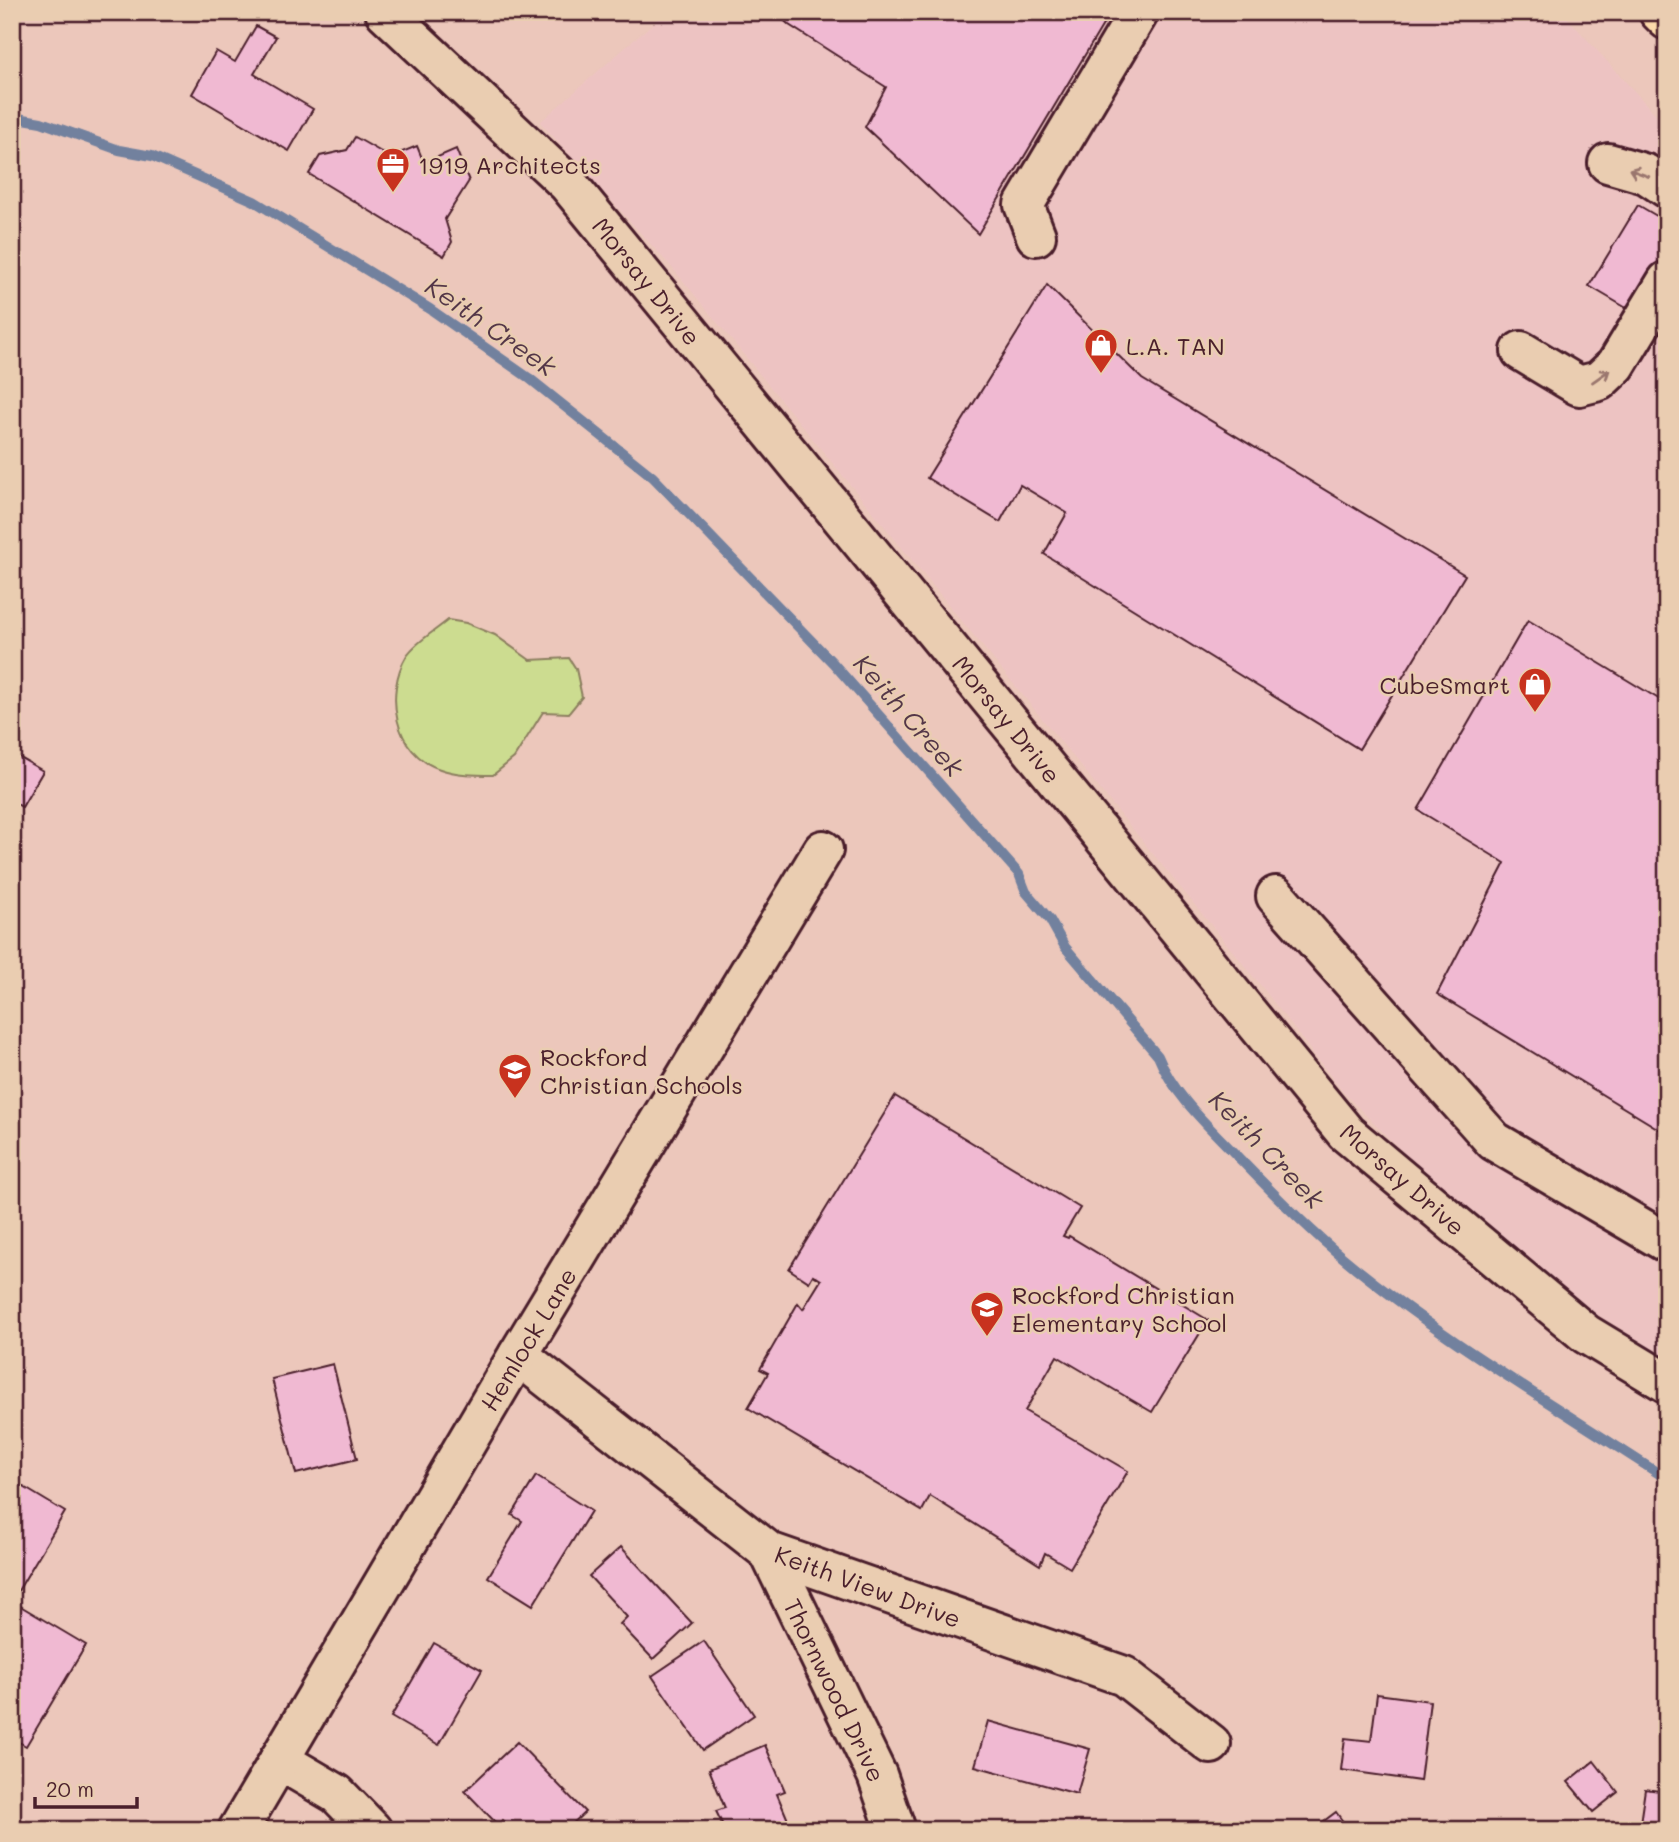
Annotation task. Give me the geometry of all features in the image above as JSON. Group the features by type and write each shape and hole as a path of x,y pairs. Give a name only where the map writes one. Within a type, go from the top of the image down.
{"main road":[{"path":"1659,12 1667,20"}],"street":[{"name":"Morsay Drive","path":"385,12 568,184 1346,1133 1586,1334 1667,1383"},
{"path":"1036,236 1024,205 1139,12"},
{"path":"1608,163 1646,174 1667,188"},
{"path":"1521,351 1579,386 1599,381 1616,365 1667,281"},
{"name":"Hemlock Lane","path":"238,1830 518,1355 823,850"},
{"path":"1276,896 1494,1141 1667,1243"},
{"name":"Keith View Drive","path":"518,1355 769,1552 1124,1676 1211,1744"},
{"name":"Thornwood Drive","path":"769,1552 877,1775 896,1830"},
{"path":"279,1760 337,1794 372,1830"}],"shaded area":[{"path":"666,12 1562,12 1667,127 1667,1358 1596,1314 1531,1267 1430,1180 1342,1091 1262,987 675,271 540,122"}],"green space":[{"path":"448,620 466,623 495,635 530,660 569,658 576,669 582,697 569,713 543,712 514,758 493,775 453,772 424,761 412,750 398,721 396,687 407,655"}],"building":[{"path":"775,12 1110,13 978,234 865,127 886,87 789,25"},
{"path":"256,26 276,37 254,74 313,109 289,151 192,94 216,51 235,62"},
{"path":"355,137 390,157 417,146 424,163 456,149 469,181 445,219 452,242 444,256 309,174 320,156 347,150"},
{"path":"1638,205 1667,222 1667,272 1640,316 1589,286"},
{"path":"1047,285 1142,379 1465,575 1359,749 1044,554 1067,513 1020,485 1000,522 927,478"},
{"path":"1528,620 1667,704 1667,1134 1437,994 1505,863 1418,810"},
{"path":"12,753 43,771 22,807 12,801"},
{"name":"Rockford Christian Elementary School","path":"895,1096 1080,1208 1063,1236 1069,1236 1208,1320 1152,1412 1057,1356 1025,1411 1128,1471 1070,1568 1045,1553 1040,1565 930,1496 922,1511 748,1408 768,1373 760,1369 798,1303 803,1309 821,1280 813,1275 809,1282 789,1269"},
{"path":"333,1364 357,1459 296,1474 272,1379"},
{"path":"536,1476 591,1511 533,1605 488,1577 522,1521 512,1515"},
{"path":"12,1480 65,1512 12,1601"},
{"path":"621,1547 692,1623 653,1659 620,1624 627,1617 589,1576"},
{"path":"12,1601 86,1645 26,1746 12,1738"},
{"path":"704,1641 754,1715 703,1750 652,1676"},
{"path":"434,1643 482,1670 439,1745 391,1717"},
{"path":"1377,1694 1430,1701 1420,1781 1341,1770 1345,1738 1371,1741"},
{"path":"988,1721 1090,1749 1077,1794 975,1766"},
{"path":"517,1742 585,1812 566,1830 512,1830 502,1820 498,1825 465,1791"},
{"path":"765,1745 785,1791 777,1794 788,1820 766,1830 725,1830 716,1811 725,1808 709,1769"},
{"path":"1594,1761 1618,1792 1593,1812 1568,1782"},
{"path":"1645,1789 1667,1792 1667,1830 1639,1830"},
{"path":"1336,1812 1349,1830 1312,1830"}],"waterway":[{"name":"Keith Creek","path":"12,117 41,122 119,150 152,156 254,201 430,309 529,378 653,477 833,663 1019,874 1026,892 1050,920 1065,947 1158,1056 1182,1096 1284,1204 1335,1251 1414,1313 1667,1479"}],"place":[{"name":"1919 Architects","path":"393,194"},
{"name":"L.A. TAN","path":"1101,375"},
{"name":"CubeSmart","path":"1535,714"},
{"name":"Rockford Christian Schools","path":"515,1100"},
{"name":"Rockford Christian Elementary School","path":"987,1338"}]}
